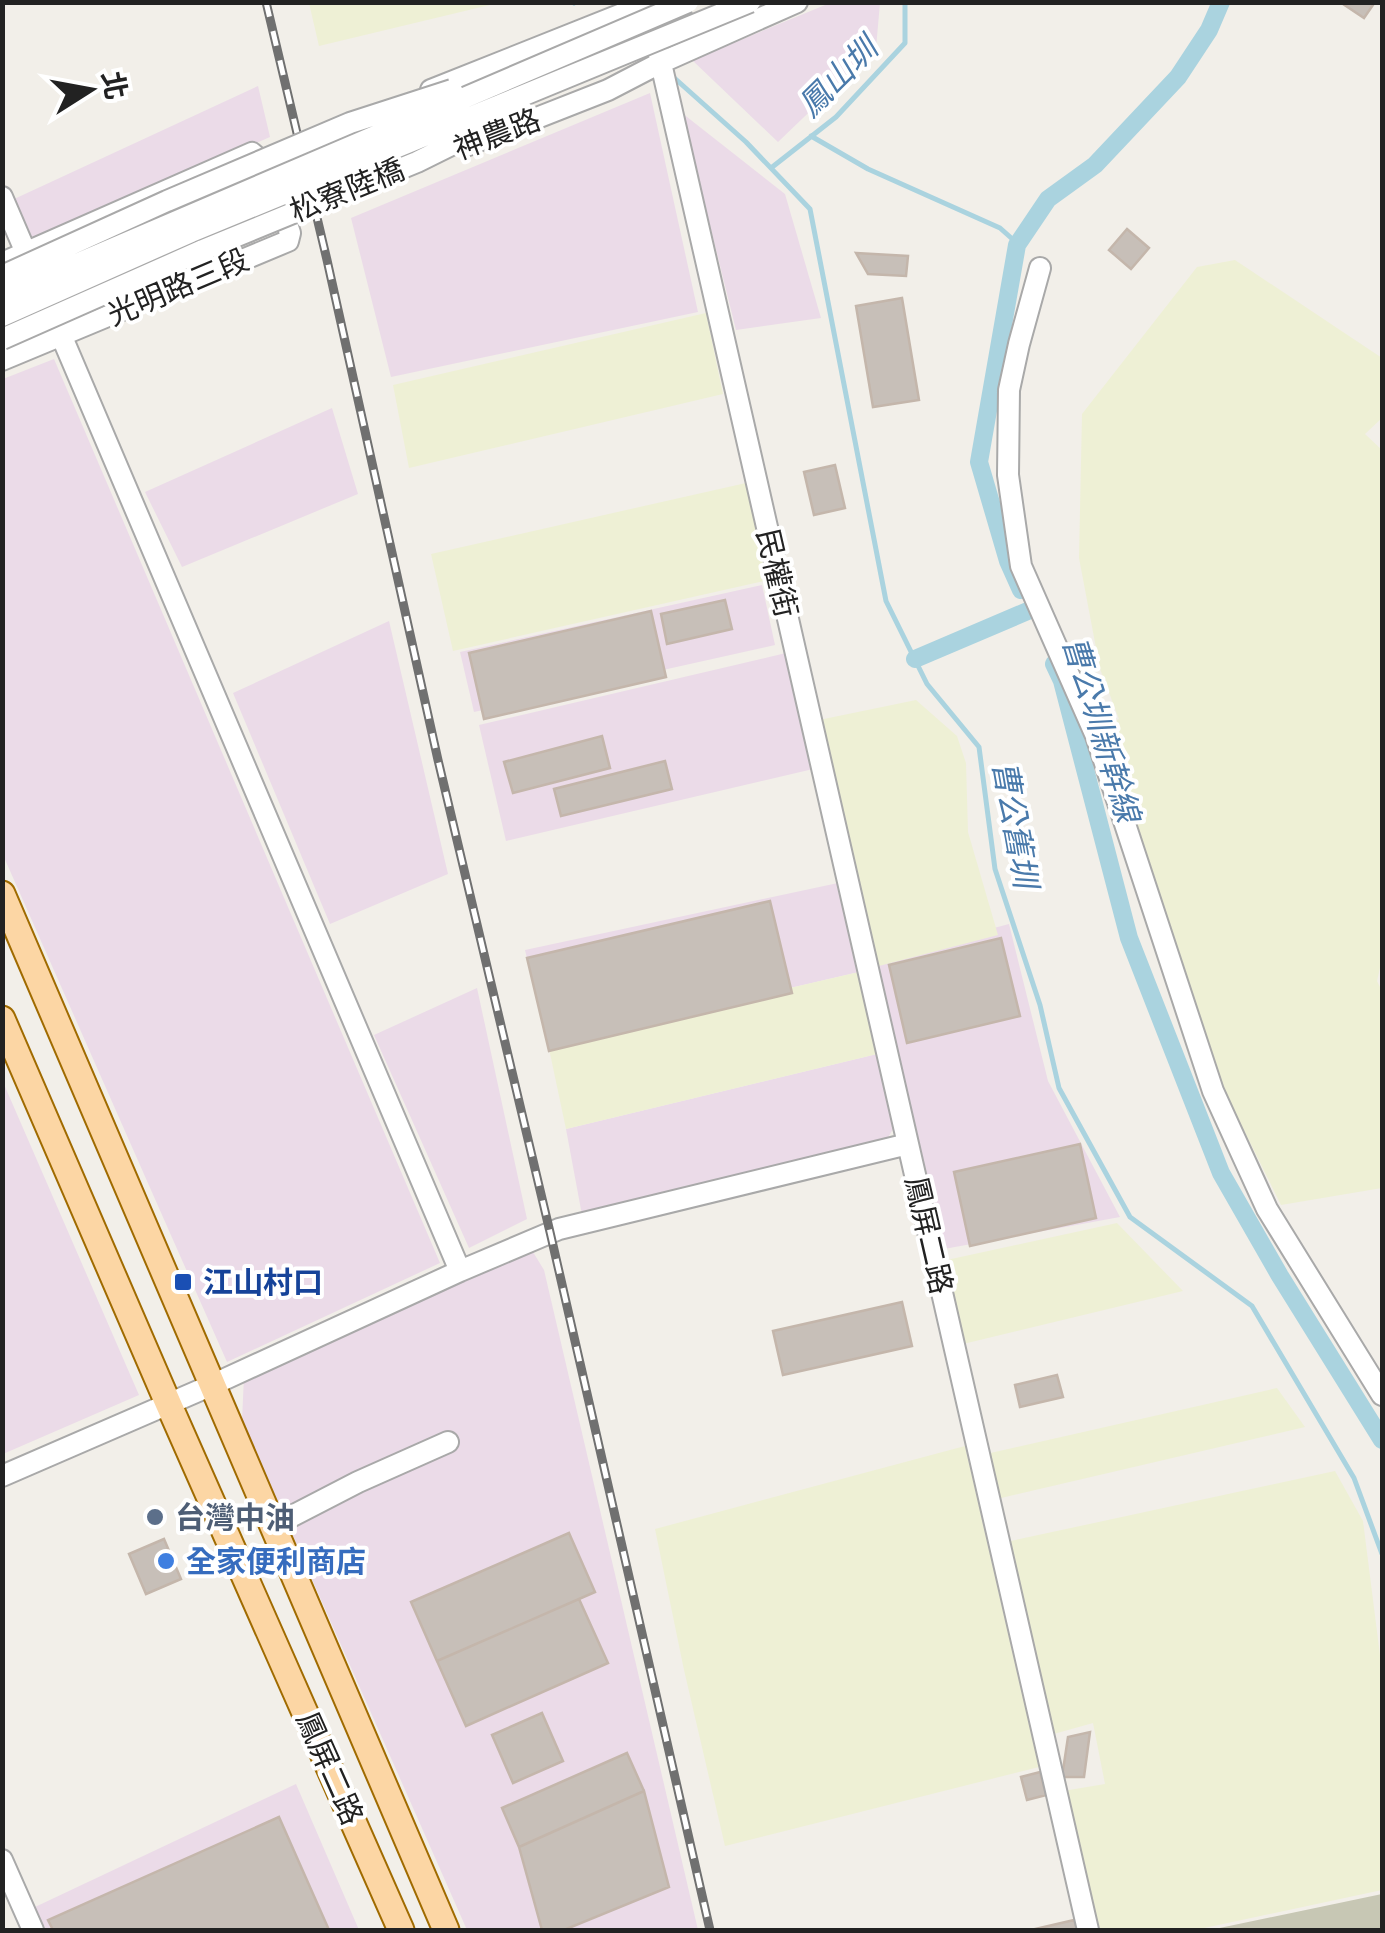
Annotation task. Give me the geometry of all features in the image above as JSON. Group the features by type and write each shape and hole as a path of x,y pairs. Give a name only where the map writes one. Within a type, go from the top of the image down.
{"main road":[{"name":"鳳屏二路","path":"2,894 446,1930"},
{"name":"鳳屏二路","path":"2,1019 398,1922 432,1898"}],"street":[{"name":"松寮陸橋","path":"2,316 191,232 750,2"},
{"name":"神農路","path":"649,3 396,104 386,118 392,159 410,168 608,90 796,2"},
{"name":"民權街","path":"649,3 908,1144"},
{"name":"松寮陸橋","path":"2,276 350,123 435,96 684,4"},
{"name":"松寮陸橋","path":"2,296 684,4"},
{"name":"松寮陸橋","path":"2,338 417,162 687,30"},
{"name":"光明路三段","path":"2,263 252,153 268,167 290,233 288,241 2,360"},
{"path":"2,197 460,1271"},
{"path":"1040,268 1010,390 1008,475 1020,566 1096,736 1213,1092 1267,1209 1382,1395"},
{"name":"鳳屏二路","path":"168,1403 559,1229 908,1144 1088,1930"},
{"path":"2,1476 168,1403"},
{"path":"273,1526 448,1442"},
{"path":"2,1860 33,1930"}],"shaded area":[{"path":"309,2 498,3 319,46"},
{"path":"830,3 880,3 876,48 778,142 692,60"},
{"path":"258,86 270,137 29,244 12,200"},
{"path":"650,93 698,312 391,377 351,218"},
{"path":"682,113 785,194 821,318 736,330"},
{"path":"1235,260 1382,358 1382,418 1365,434 1382,450 1382,959 1377,981 1382,991 1382,1188 1281,1205 1227,1096 1102,726 1119,719 1100,669 1079,558 1082,414 1197,267"},
{"path":"706,313 723,394 409,468 393,385"},
{"path":"54,359 440,1263 227,1362 3,855 3,379"},
{"path":"332,408 358,494 182,567 145,492"},
{"path":"746,483 768,580 453,651 431,554"},
{"path":"762,585 775,645 474,712 460,652"},
{"path":"389,621 448,874 330,924 233,693"},
{"path":"786,653 813,769 506,841 479,725"},
{"path":"916,700 957,736 966,763 968,832 998,935 875,967 819,720"},
{"path":"838,883 859,972 548,1044 525,950"},
{"path":"1009,924 1048,1081 1120,1217 944,1249 877,959"},
{"path":"859,972 877,1054 566,1129 548,1044"},
{"path":"477,988 527,1219 469,1248 374,1035"},
{"path":"877,1054 893,1129 883,1146 582,1215 566,1129"},
{"path":"3,1082 139,1395 2,1454"},
{"path":"1117,1223 1183,1291 959,1345 942,1261"},
{"path":"533,1252 544,1270 698,1930 467,1930 242,1421 244,1376"},
{"path":"1277,1388 1305,1427 997,1499 986,1454"},
{"path":"965,1446 1039,1767 725,1846 655,1529"},
{"path":"1335,1471 1363,1521 1380,1655 1382,1890 1195,1930 1093,1930 1063,1791 1105,1784 1093,1723 1050,1735 1006,1542"},
{"path":"296,1784 359,1930 46,1930 35,1907"},
{"path":"1382,1894 1382,1930 1210,1930"}],"building":[{"path":"1340,2 1375,2 1364,18"},
{"path":"1127,229 1149,248 1131,269 1109,250"},
{"path":"856,253 908,256 906,276 868,274"},
{"path":"902,298 919,400 873,407 856,306"},
{"path":"835,465 845,508 814,515 804,472"},
{"path":"725,600 732,629 667,644 661,614"},
{"path":"651,611 666,677 484,719 469,653"},
{"path":"602,736 610,768 513,793 504,762"},
{"path":"665,761 672,789 561,816 554,789"},
{"path":"770,901 792,993 549,1051 527,958"},
{"path":"1001,938 1020,1016 907,1043 889,965"},
{"path":"1080,1144 1096,1218 970,1246 954,1172"},
{"path":"902,1302 912,1346 783,1375 773,1331"},
{"path":"1057,1375 1063,1397 1020,1407 1015,1385"},
{"path":"569,1533 595,1592 437,1661 411,1602"},
{"path":"164,1539 181,1579 146,1594 129,1554"},
{"path":"579,1599 608,1663 466,1726 437,1661"},
{"path":"542,1713 563,1761 513,1783 492,1735"},
{"path":"1090,1732 1084,1777 1062,1777 1068,1737"},
{"path":"627,1753 644,1791 519,1847 502,1808"},
{"path":"1040,1772 1046,1795 1027,1800 1021,1777"},
{"path":"644,1791 669,1887 564,1930 542,1930 519,1847"},
{"path":"279,1817 329,1930 53,1930 48,1920"},
{"path":"1074,1920 1077,1930 1031,1930"}],"waterway":[{"name":"鳳山圳","path":"771,168 836,117 905,43 905,2"},
{"name":"曹公圳新幹線","path":"1021,590 1008,561 979,462 1017,245 1048,199 1095,165 1178,77 1209,30 1221,2"},
{"name":"曹公舊圳","path":"671,75 746,142 810,209 886,601 927,684 979,747 995,869 1040,1005 1059,1088 1130,1217 1252,1306 1354,1478 1382,1554"},
{"path":"811,136 868,169 1000,228 1018,244"},
{"path":"915,659 1030,610"},
{"name":"曹公圳新幹線","path":"1054,664 1062,681 1129,938 1221,1173 1382,1440"}],"railway":[{"path":"266,2 710,1930"}],"place":[{"name":"江山村口","path":"183,1282"},
{"name":"台灣中油","path":"155,1517"},
{"name":"全家便利商店","path":"166,1561"}]}
